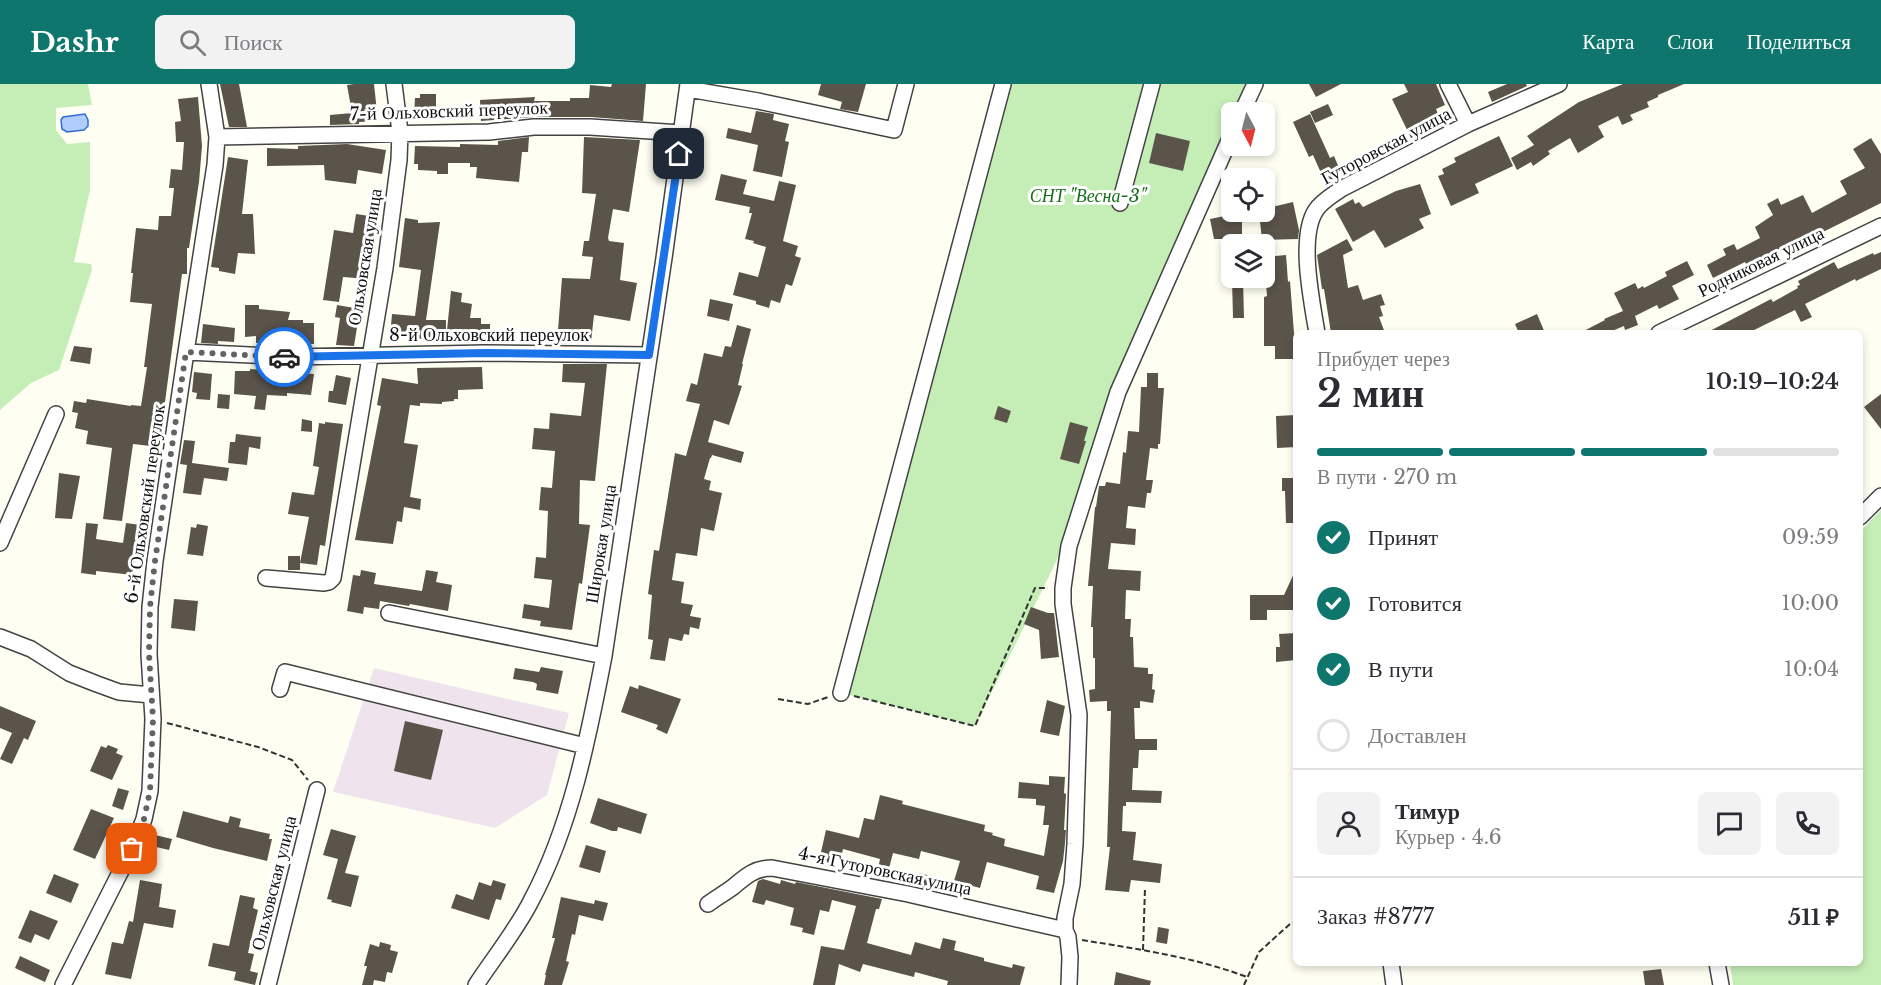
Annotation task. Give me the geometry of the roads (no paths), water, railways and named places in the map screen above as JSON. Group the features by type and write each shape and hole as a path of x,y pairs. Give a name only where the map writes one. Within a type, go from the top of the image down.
{"street":[{"name":"6-й Ольховский переулок","path":"63,985 132,849 144,819 150,791 153,719 149,654 150,607 215,165 217,137 209,84"},
{"name":"Ольховская улица","path":"266,578 324,583 333,578 386,258 399,160 400,132 394,84"},
{"path":"688,87 894,130 906,84"},
{"path":"841,693 1003,84"},
{"path":"1120,203 1152,84"},
{"path":"1247,102 1255,84"},
{"path":"1448,84 1468,124"},
{"name":"Гуторовская улица","path":"1317,330 1307,271 1307,248 1316,210 1341,189 1468,124 1559,84"},
{"name":"Широкая улица","path":"476,985 531,903 550,862 566,817 592,719 604,656 688,87"},
{"name":"7-й Ольховский переулок","path":"217,137 489,132 534,127 590,127 681,134"},
{"path":"1069,985 1070,957 1066,933 1075,844 1079,715 1063,604 1069,546 1118,392 1222,156"},
{"name":"Родниковая улица","path":"1665,330 1881,226"},
{"name":"8-й Ольховский переулок","path":"186,352 292,357 485,353 649,355"},
{"path":"0,543 56,414"},
{"path":"1863,514 1881,496"},
{"path":"389,613 604,656"},
{"path":"0,637 32,649 69,673 97,684 119,692 151,695"},
{"path":"280,689 285,672 585,746"},
{"name":"Ольховская улица","path":"268,985 317,790"},
{"name":"4-я Гуторовская улица","path":"708,904 745,875 762,868 772,868 908,894 1066,933"},
{"path":"1391,966 1394,985"},
{"path":"1718,966 1721,985"}],"water":[{"path":"85,114 88,126 84,130 67,132 62,129 63,117"}],"park label":[{"name":"СНТ \"Весна-3\"","path":"1088,196"}]}
